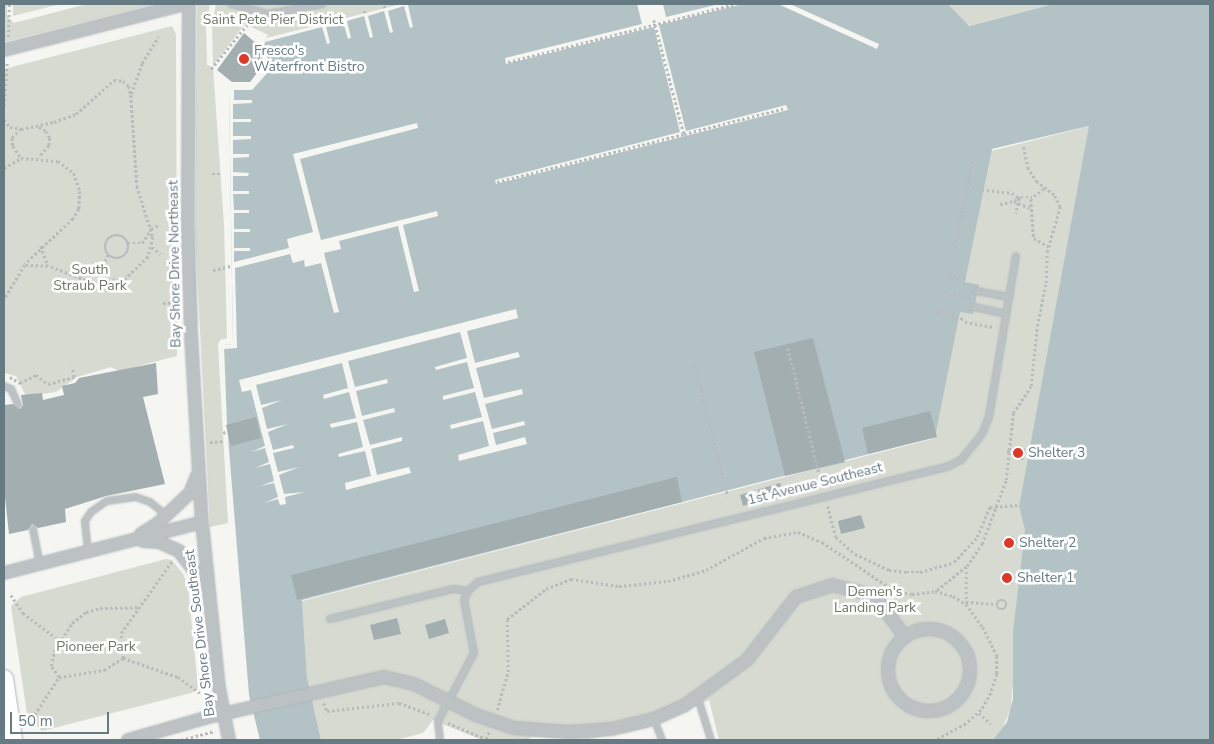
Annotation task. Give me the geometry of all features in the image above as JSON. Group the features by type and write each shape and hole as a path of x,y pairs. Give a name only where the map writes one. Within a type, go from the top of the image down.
{"street":[{"path":"6,49 185,4"},
{"name":"Bay Shore Drive Northeast","path":"189,4 188,231 202,522"},
{"path":"130,540 166,516 190,493 199,473"},
{"path":"4,574 202,522"},
{"name":"Bay Shore Drive Southeast","path":"202,522 224,714 229,740"},
{"path":"130,540 159,542 179,550 199,573 209,591"},
{"path":"128,740 224,714 384,677 414,684 493,721 514,728 569,732 612,728 654,719 698,695 747,660 796,597 814,589 832,585 867,594 881,604 905,637"},
{"path":"922,630 941,631 964,648 970,675 963,693 949,706 922,711 904,703 892,688 889,660 905,637 922,630"},
{"path":"4,680 14,740"}],"lane":[{"path":"230,4 268,14 282,14 322,4"},
{"name":"1st Avenue Southeast","path":"468,591 478,582 947,467 961,460 982,434 988,417 1016,256"},
{"path":"977,291 1009,297"},
{"path":"974,307 1006,314"},
{"path":"4,386 11,389 18,404"},
{"path":"88,551 85,521 91,512 107,501 136,497 150,502 166,516"},
{"path":"33,529 40,564"},
{"path":"330,619 452,588 468,591 464,600 465,612 474,653 438,721 440,740"},
{"path":"698,695 711,740"},
{"path":"654,719 662,740"}],"path":[{"path":"4,106 9,4"},
{"path":"508,62 655,22 735,4"},
{"path":"655,22 684,134"},
{"path":"211,69 215,68 247,25"},
{"path":"131,94 142,63 158,37"},
{"path":"4,120 10,127 21,129 37,126 76,114 114,80 129,86 137,186 151,229 152,247 138,269 125,279 95,284 48,266 25,265"},
{"path":"497,182 785,108"},
{"path":"37,126 46,131 50,138 49,146 38,158"},
{"path":"21,129 12,138 13,146 21,158"},
{"path":"935,591 967,566 982,544 1000,504 1006,480 1007,451 1013,413 1031,386 1049,247 1060,207 1054,195 1044,189 1028,169 1023,146"},
{"path":"4,168 21,158 49,158 68,167 74,173 80,191 79,209 73,219 41,246 25,265 4,300"},
{"path":"954,247 973,160"},
{"path":"212,174 222,174"},
{"path":"967,188 1006,191 1017,201 1031,209"},
{"path":"1000,204 1032,197 1044,189"},
{"path":"1032,197 1031,209 1034,238 1049,247"},
{"path":"1016,214 1017,201"},
{"path":"84,280 100,270 108,254 106,243 111,237 119,235 128,242 142,243 151,229 160,224"},
{"path":"108,254 121,258 128,250 128,242"},
{"path":"41,246 48,266"},
{"path":"152,247 161,254"},
{"path":"213,270 231,266"},
{"path":"958,279 947,277 948,274 966,278"},
{"path":"939,292 977,300"},
{"path":"163,302 178,302"},
{"path":"954,313 937,310 936,313 1003,329"},
{"path":"788,348 819,473"},
{"path":"695,365 728,496"},
{"path":"4,376 20,383 36,375 48,384 74,377 72,367"},
{"path":"223,433 227,431"},
{"path":"1007,451 1026,455"},
{"path":"826,497 836,537 872,564 906,572 920,572 954,562 977,537 990,507 1000,504 1018,506"},
{"path":"486,739 508,672 507,619 531,599 564,580 618,586 668,582 706,570 759,540 798,532 822,542 895,591 912,594 935,591 953,596 966,603 997,604"},
{"path":"1002,544 1021,539"},
{"path":"123,658 121,633 174,558"},
{"path":"936,740 957,731 979,713 995,685 997,656 989,637 966,603 967,566"},
{"path":"1001,578 1017,580"},
{"path":"11,595 23,613 60,640"},
{"path":"59,677 51,666 60,640 72,623 86,612 124,606 139,607"},
{"path":"29,723 59,677 104,670 123,658"},
{"path":"123,658 178,677 200,693"},
{"path":"324,701 327,711 399,703"},
{"path":"979,713 992,724"}],"green space":[{"path":"4,4 7,4 7,16 14,23 87,4 154,4 4,42"},
{"path":"13,4 61,4 13,16"},
{"path":"197,4 210,4 206,26 207,65 213,67 224,225 227,338 220,340 218,345 228,523 210,527 195,231"},
{"name":"Saint Pete Pier District","path":"216,4 401,4 266,38 268,35 245,24 213,65 212,26"},
{"path":"948,4 1053,4 968,26"},
{"name":"South Straub Park","path":"172,26 176,34 177,356 119,371 111,367 77,377 56,392 26,396 16,376 4,373 4,69"},
{"name":"Demen's Landing Park","path":"1090,126 1019,506 1026,530 1011,708 1001,732 993,740 719,740 709,700 649,727 590,739 532,737 527,740 482,740 433,720 423,733 396,740 321,740 307,677 302,601 932,439 991,151"},
{"name":"Pioneer Park","path":"166,559 172,560 183,574 188,586 198,688 191,693 42,731 27,714 11,606 21,597"}],"shaded area":[{"path":"401,4 948,4 969,26 1053,4 1210,4 1210,740 993,740 1007,722 1013,699 1013,632 1025,530 1019,506 1089,126 992,149 965,282 979,285 973,314 960,312 935,437 302,600 307,677 321,740 260,740 249,695 227,425 224,345 233,344 229,90 252,90 270,70 264,46 266,38"}],"pier":[{"path":"401,4 414,4 408,5 413,27 410,28 404,6 388,11 393,32 390,33 384,11 368,16 373,37 370,38 364,16 347,21 351,38 348,39 343,22 326,26 330,43 327,44 322,27 265,42 266,38"},
{"path":"637,4 663,4 666,17 719,4 743,4 659,25 686,131 786,105 788,110 496,184 495,180 680,132 654,27 506,64 505,58 642,24"},
{"path":"778,4 790,4 879,44 877,49"},
{"path":"229,90 234,90 234,100 252,100 252,103 233,104 233,119 251,119 251,122 233,122 233,136 251,136 251,139 233,140 233,154 249,154 249,157 233,158 233,172 249,173 248,176 233,176 233,191 249,191 249,194 233,194 234,210 249,210 249,213 234,213 234,229 250,229 250,232 234,232 234,248 250,248 250,251 234,251 234,262 289,248 287,239 313,232 293,154 417,123 418,128 300,159 321,240 437,211 438,216 403,225 419,291 414,292 398,226 339,241 341,249 324,253 339,312 334,313 321,263 305,267 304,260 293,263 290,254 235,268 237,348 224,349 224,345 233,344"},
{"path":"516,309 518,318 467,331 475,363 518,352 520,357 476,368 484,398 522,389 523,394 485,404 492,429 524,421 525,425 493,433 496,445 525,437 527,444 459,461 458,455 489,446 483,421 451,429 450,425 482,417 475,392 443,400 443,396 474,388 467,362 436,370 435,367 467,358 460,332 348,361 355,387 387,379 388,383 356,391 362,416 394,408 395,412 363,420 370,445 402,437 402,441 371,449 377,475 409,467 411,473 346,490 345,483 371,476 365,451 339,457 338,454 363,447 357,422 331,428 330,424 356,418 349,392 324,399 323,395 348,388 342,363 256,385 261,405 282,400 262,408 267,429 288,424 268,432 273,450 293,445 294,448 273,453 278,472 299,467 279,475 284,494 305,492 285,497 286,504 280,505 278,499 264,503 278,497 274,483 260,486 274,481 270,464 255,468 269,462 265,448 251,452 265,446 251,390 242,392 239,380"}],"building":[{"name":"Fresco's Waterfront Bistro","path":"244,33 258,45 261,57 266,61 250,82 232,82 217,70"},
{"path":"813,338 845,462 785,476 754,352"},
{"path":"156,363 158,394 143,397 165,484 106,496 65,509 66,522 38,528 32,524 28,530 9,534 4,488 4,405 13,404 20,409 23,405 21,395 42,393 43,400 64,395 62,386 75,383 79,378"},
{"path":"930,411 937,437 868,454 862,428"},
{"path":"256,417 261,438 231,446 226,425"},
{"name":"Shelter 3","path":"1014,447 1025,449 1023,460 1012,457"},
{"path":"677,477 682,502 297,600 291,575"},
{"path":"780,483 783,494 743,506 740,495"},
{"path":"861,515 865,528 841,534 838,521"},
{"name":"Shelter 2","path":"1013,536 1016,546 1005,549 1002,539"},
{"name":"Shelter 1","path":"1002,573 1013,574 1012,584 1001,583"},
{"path":"397,618 401,634 374,640 370,625"},
{"path":"445,619 449,633 429,639 425,625"}],"place":[{"name":"Fresco's Waterfront Bistro","path":"244,59"},
{"name":"Shelter 3","path":"1018,453"},
{"name":"Shelter 2","path":"1009,543"},
{"name":"Shelter 1","path":"1007,578"}]}
